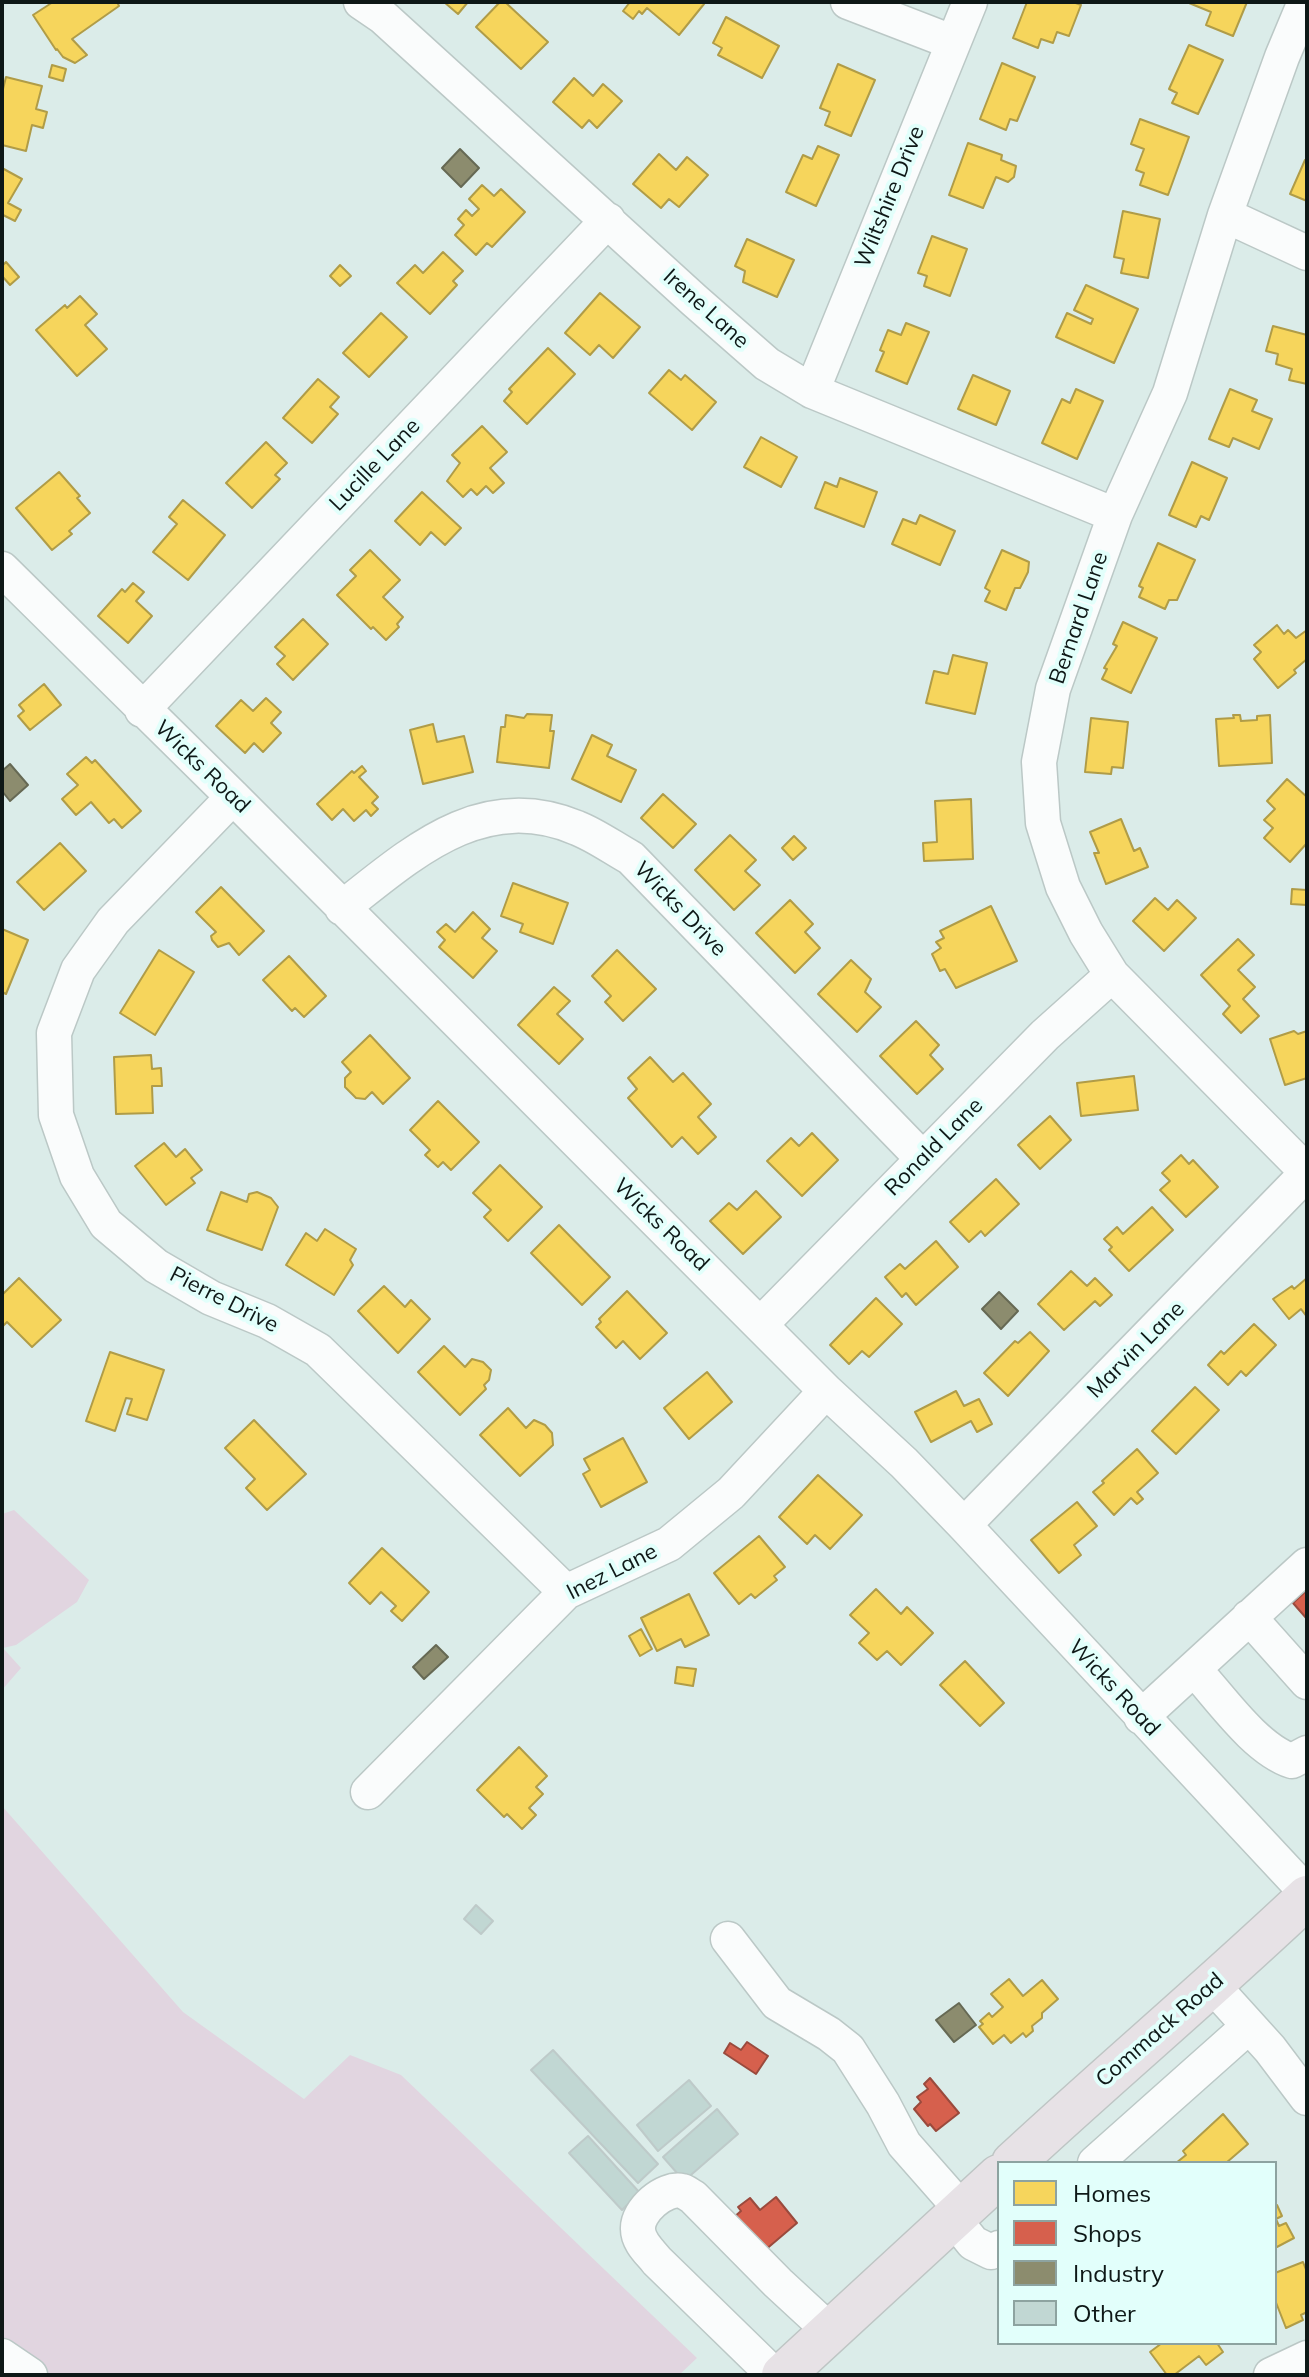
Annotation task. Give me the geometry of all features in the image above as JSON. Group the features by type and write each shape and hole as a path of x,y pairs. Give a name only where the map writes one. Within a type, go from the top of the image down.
{"main road":[{"name":"Commack Road","path":"1015,2161 1103,2080 1213,1986 1307,1895"},
{"path":"783,2375 997,2178"}],"street":[{"name":"Irene Lane","path":"361,2 383,17 767,364 812,391 1115,515"},
{"path":"848,2 952,42"},
{"name":"Wiltshire Drive","path":"812,391 970,2"},
{"name":"Bernard Lane","path":"1305,2 1225,215 1170,393 1115,515 1053,689 1039,762 1043,823 1063,887 1112,975 1307,1173"},
{"path":"1225,215 1307,253"},
{"name":"Lucille Lane","path":"142,710 608,220"},
{"name":"Wicks Road","path":"2,569 826,1391 904,1463 1307,1895"},
{"name":"Pierre Drive","path":"233,797 113,921 78,970 54,1033 56,1115 77,1176 106,1224 156,1266 211,1298 267,1321 318,1350 566,1592"},
{"name":"Wicks Drive","path":"342,908 431,840 473,821 528,814 577,828 631,858 922,1158"},
{"name":"Ronald Lane","path":"761,1324 1045,1035 1112,975"},
{"name":"Marvin Lane","path":"964,1525 1307,1173"},
{"name":"Inez Lane","path":"368,1792 566,1592 669,1544 731,1493 826,1391"},
{"path":"1141,1717 1307,1565"},
{"path":"1249,1617 1307,1682"},
{"path":"1194,1669 1277,1756 1292,1761 1307,1753"},
{"path":"728,1939 777,2003 848,2049 904,2144 982,2249 991,2252 997,2249"},
{"path":"1213,1986 1307,2098"},
{"path":"1097,2161 1249,2026"},
{"path":"774,2375 657,2261 640,2240 637,2231 639,2221 656,2200 667,2192 681,2191 693,2197 830,2331"},
{"path":"1271,2375 1307,2358"}],"shaded area":[{"path":"14,1510 89,1580 77,1602 16,1645 3,1648 21,1668 2,1690 2,1514"},
{"path":"2,1806 183,2012 304,2099 350,2055 401,2075 697,2358 679,2375 2,2375"}],"building: Homes":[{"path":"53,2 117,2 119,6 72,39 87,55 75,63 56,50 33,15"},
{"path":"444,2 468,2 458,14"},
{"path":"500,2 505,2 548,42 521,69 476,27"},
{"path":"630,2 704,4 679,35 647,8 642,14 639,11 633,19 623,11"},
{"path":"1027,2 1073,2 1081,5 1069,36 1057,32 1053,43 1041,39 1038,48 1013,38"},
{"path":"1247,2 1233,36 1206,25 1211,12 1189,3"},
{"path":"726,17 779,46 762,78 718,55 722,48 713,43"},
{"path":"1189,45 1223,60 1198,114 1172,103 1177,93 1169,89"},
{"path":"1002,63 1035,77 1017,121 1010,119 1006,130 980,119"},
{"path":"838,64 875,80 851,136 825,125 830,112 820,108"},
{"path":"52,65 66,69 63,81 49,77"},
{"path":"6,77 42,86 36,109 47,112 43,128 32,125 26,151 2,145 2,93"},
{"path":"574,78 593,96 603,84 622,101 597,128 589,120 582,128 553,102"},
{"path":"1140,119 1189,137 1168,195 1140,185 1144,173 1136,170 1144,149 1131,144"},
{"path":"968,143 1002,155 1001,160 1016,166 1014,177 1008,182 996,177 983,208 949,195"},
{"path":"818,146 839,155 816,206 786,192 803,155 812,159"},
{"path":"659,154 676,170 687,157 708,175 679,207 669,199 661,208 633,184"},
{"path":"1307,161 1307,201 1290,194"},
{"path":"2,168 22,179 8,203 21,210 15,221 2,217"},
{"path":"482,185 494,196 501,189 525,212 492,247 487,243 476,255 455,235 464,225 458,219 466,210 472,216 479,209 469,199"},
{"path":"1123,211 1160,219 1148,278 1121,273 1124,259 1114,257"},
{"path":"932,236 967,249 950,296 924,286 927,276 918,273"},
{"path":"747,239 794,260 777,297 743,282 745,271 735,266"},
{"path":"443,252 463,271 453,281 457,285 430,314 397,283 415,265 423,273"},
{"path":"6,262 19,277 10,285 2,276 2,266"},
{"path":"340,265 351,276 340,286 330,276"},
{"path":"1086,285 1138,309 1114,363 1056,337 1067,313 1091,324 1093,319 1074,310"},
{"path":"600,293 640,327 613,358 599,345 590,355 565,333"},
{"path":"80,296 97,314 85,325 107,349 77,376 36,330"},
{"path":"381,313 407,337 369,377 343,353"},
{"path":"906,323 929,332 907,384 876,371 888,330 901,335"},
{"path":"1273,326 1307,335 1307,384 1289,380 1292,369 1276,364 1278,354 1266,351"},
{"path":"548,348 575,374 527,424 504,401 512,392 509,389"},
{"path":"669,370 681,380 685,375 716,402 692,430 649,393"},
{"path":"973,375 1010,391 996,425 958,409"},
{"path":"318,379 339,397 330,407 338,414 312,443 283,418"},
{"path":"1076,389 1103,401 1077,459 1042,443 1062,399 1070,403"},
{"path":"1230,389 1257,400 1252,411 1272,419 1259,449 1233,438 1229,447 1209,439"},
{"path":"482,426 507,452 490,468 504,483 493,493 486,486 477,495 471,489 463,497 447,481 460,463 452,455"},
{"path":"761,437 797,457 781,487 744,467"},
{"path":"266,442 287,463 275,475 280,479 252,508 226,483"},
{"path":"1192,462 1227,478 1209,520 1201,516 1196,527 1169,515"},
{"path":"59,472 90,513 69,531 72,534 52,550 16,508"},
{"path":"840,478 877,492 864,527 815,508 825,482 837,487"},
{"path":"422,492 461,528 445,545 431,532 420,545 395,521"},
{"path":"183,500 225,535 188,580 153,552 177,524 169,517"},
{"path":"920,515 955,531 940,565 892,544 903,519 916,524"},
{"path":"1158,543 1195,560 1177,600 1169,600 1165,609 1139,597 1143,588 1139,586"},
{"path":"370,550 400,580 383,597 403,617 397,624 399,627 386,640 337,595 356,576 350,570"},
{"path":"1002,550 1029,562 1028,572 1020,588 1015,588 1006,610 985,601 990,591 985,588"},
{"path":"133,583 144,592 136,601 152,616 128,643 98,616 122,589 125,592"},
{"path":"303,619 328,644 293,680 277,664 285,656 275,647"},
{"path":"1123,622 1157,638 1131,693 1102,679 1107,669 1104,668 1117,646 1113,644"},
{"path":"1277,625 1284,634 1288,630 1296,638 1307,630 1307,659 1278,688 1254,659 1261,652 1254,645"},
{"path":"953,655 987,663 975,714 926,703 934,671 948,674"},
{"path":"44,684 61,705 30,730 18,716 24,711 19,705"},
{"path":"266,698 281,712 271,723 281,733 263,752 254,743 245,753 216,726 241,700 253,711"},
{"path":"527,714 552,715 550,731 554,731 549,768 497,762 501,727 505,727 506,715 524,718"},
{"path":"1233,715 1240,715 1241,721 1270,715 1272,763 1219,766 1216,719 1234,718"},
{"path":"1091,718 1128,722 1123,768 1112,767 1111,774 1085,772"},
{"path":"433,724 437,742 464,736 473,772 423,784 410,730"},
{"path":"592,735 612,745 607,756 636,770 621,802 572,779"},
{"path":"86,757 92,763 95,760 141,811 122,828 114,819 109,823 91,802 76,815 62,799 78,785 67,774"},
{"path":"362,766 366,771 359,777 378,797 372,803 378,809 371,816 366,810 354,821 343,809 332,820 317,804 352,771 354,773"},
{"path":"1287,779 1307,797 1307,843 1290,862 1264,838 1273,828 1264,820 1275,809 1267,801"},
{"path":"663,794 696,824 673,848 641,818"},
{"path":"971,799 973,859 924,861 923,843 937,842 935,801"},
{"path":"1121,819 1134,851 1140,848 1148,867 1106,884 1094,853 1099,853 1090,832"},
{"path":"730,835 756,860 745,871 760,885 734,910 695,870"},
{"path":"794,836 806,848 793,860 782,848"},
{"path":"60,843 86,871 44,910 17,882"},
{"path":"513,883 568,903 553,944 520,932 523,924 501,916"},
{"path":"221,887 264,931 239,955 229,943 218,947 211,936 216,932 196,912"},
{"path":"1292,889 1307,890 1307,905 1291,904"},
{"path":"1155,898 1168,910 1177,900 1196,918 1164,951 1133,921"},
{"path":"790,900 813,924 805,932 820,948 795,973 756,933"},
{"path":"991,906 1017,961 956,988 945,969 940,971 932,954 941,948 936,942 944,938 940,931"},
{"path":"473,912 490,929 482,938 497,951 473,978 439,947 445,940 437,932 446,924 455,932"},
{"path":"2,929 28,940 6,994 2,992"},
{"path":"1238,939 1254,955 1238,970 1255,987 1243,999 1259,1016 1241,1033 1223,1014 1230,1006 1201,975"},
{"path":"159,950 194,972 155,1035 120,1013"},
{"path":"617,950 656,989 623,1021 605,1002 611,996 592,976"},
{"path":"289,956 326,996 304,1017 295,1008 292,1011 263,980"},
{"path":"851,960 871,979 865,992 881,1007 857,1032 818,994"},
{"path":"554,987 570,1001 557,1014 583,1039 559,1064 518,1025"},
{"path":"916,1021 939,1045 930,1055 943,1069 917,1094 880,1056"},
{"path":"1294,1031 1298,1034 1307,1031 1307,1078 1285,1085 1270,1039"},
{"path":"370,1035 410,1078 383,1104 372,1092 365,1099 356,1098 345,1087 345,1078 351,1072 342,1062"},
{"path":"151,1055 152,1069 161,1068 162,1086 152,1086 153,1113 116,1114 114,1057"},
{"path":"650,1057 673,1082 683,1073 711,1104 698,1117 716,1137 698,1154 682,1137 672,1147 628,1098 637,1089 628,1078"},
{"path":"1134,1076 1138,1110 1081,1116 1077,1083"},
{"path":"438,1101 479,1142 451,1170 443,1162 438,1167 425,1155 430,1150 410,1130"},
{"path":"1050,1116 1071,1140 1040,1169 1018,1145"},
{"path":"812,1133 838,1160 802,1196 767,1161 791,1138 799,1146"},
{"path":"164,1143 176,1157 185,1149 202,1170 191,1178 195,1183 166,1205 135,1166"},
{"path":"1181,1155 1189,1164 1193,1160 1218,1187 1186,1217 1160,1190 1170,1181 1162,1173"},
{"path":"500,1165 542,1207 508,1241 484,1217 491,1210 473,1193"},
{"path":"996,1179 1019,1204 985,1236 981,1231 969,1242 950,1222"},
{"path":"756,1191 781,1217 743,1254 710,1221 729,1203 737,1210"},
{"path":"221,1192 247,1202 249,1194 257,1192 271,1198 278,1207 262,1250 207,1230"},
{"path":"1152,1207 1173,1230 1129,1271 1109,1250 1112,1247 1104,1239 1117,1227 1123,1234"},
{"path":"559,1225 610,1277 582,1305 531,1253"},
{"path":"325,1229 356,1249 350,1260 353,1265 334,1295 286,1265 306,1233 317,1241"},
{"path":"936,1241 958,1267 916,1305 906,1293 902,1297 885,1277 900,1264 905,1269"},
{"path":"1071,1271 1087,1286 1095,1278 1112,1295 1100,1306 1095,1301 1064,1330 1038,1304"},
{"path":"19,1278 61,1320 32,1347 7,1322 2,1327 2,1295"},
{"path":"1307,1278 1307,1317 1301,1309 1289,1319 1273,1299 1292,1286 1294,1289"},
{"path":"384,1286 405,1307 411,1300 430,1319 398,1353 358,1311"},
{"path":"627,1291 667,1333 640,1359 623,1341 616,1348 596,1327 601,1322 599,1319"},
{"path":"876,1298 902,1324 869,1357 862,1351 849,1364 830,1345"},
{"path":"1254,1324 1276,1345 1246,1376 1241,1371 1228,1385 1208,1365 1221,1351 1224,1354"},
{"path":"1030,1332 1049,1351 1008,1396 984,1373 1015,1341 1018,1343"},
{"path":"444,1346 465,1367 472,1359 483,1362 491,1370 489,1380 484,1385 486,1389 460,1415 418,1372"},
{"path":"110,1352 164,1370 147,1420 127,1414 132,1399 126,1398 115,1431 86,1421"},
{"path":"707,1372 732,1402 689,1439 664,1408"},
{"path":"1195,1387 1219,1410 1176,1454 1152,1431"},
{"path":"956,1391 964,1406 979,1399 992,1424 977,1432 971,1421 931,1442 915,1412"},
{"path":"508,1408 526,1428 534,1420 552,1433 553,1445 520,1476 480,1435"},
{"path":"254,1420 306,1474 267,1510 246,1488 255,1479 225,1448"},
{"path":"623,1438 647,1482 601,1507 583,1474 590,1470 584,1459"},
{"path":"1137,1449 1158,1473 1137,1492 1143,1499 1137,1504 1131,1498 1114,1515 1093,1492"},
{"path":"818,1475 862,1515 830,1549 815,1535 807,1544 779,1517"},
{"path":"1077,1502 1097,1526 1074,1545 1081,1555 1059,1573 1031,1540"},
{"path":"759,1536 785,1567 774,1576 777,1580 755,1598 751,1594 739,1604 714,1573"},
{"path":"382,1548 429,1592 402,1621 391,1611 396,1606 381,1592 370,1604 349,1583"},
{"path":"876,1589 901,1614 907,1607 933,1633 901,1665 887,1651 877,1660 859,1643 869,1633 850,1615"},
{"path":"689,1594 709,1635 685,1647 681,1639 657,1651 641,1618"},
{"path":"641,1629 652,1649 640,1656 629,1636"},
{"path":"965,1661 1004,1703 980,1726 940,1685"},
{"path":"677,1667 696,1669 693,1686 675,1683"},
{"path":"519,1747 547,1776 536,1787 543,1794 529,1808 536,1815 522,1829 507,1814 504,1817 477,1790"},
{"path":"1009,1979 1023,1996 1042,1980 1058,1999 1042,2013 1042,2018 1032,2026 1033,2031 1026,2037 1023,2033 1011,2043 1004,2035 993,2044 979,2027 983,2024 980,2021 989,2013 992,2017 1003,2007 991,1994"},
{"path":"1223,2114 1248,2144 1228,2161 1178,2161 1186,2155 1183,2151"},
{"path":"1277,2221 1279,2226 1286,2223 1294,2238 1277,2247"},
{"path":"1303,2262 1307,2272 1307,2312 1301,2315 1303,2320 1286,2328 1277,2305 1277,2272"},
{"path":"1159,2345 1218,2345 1223,2352 1206,2365 1199,2356 1174,2375 1167,2375 1150,2352"}],"building: Shops":[{"path":"1307,1590 1307,1619 1293,1603"},
{"path":"747,2042 768,2056 756,2074 724,2053 730,2043 741,2050"},
{"path":"930,2078 959,2113 936,2131 914,2109 921,2102 917,2097 928,2089 924,2084"},
{"path":"776,2197 797,2223 764,2251 725,2225 741,2211 738,2207 750,2198 760,2210"}],"building: Industry":[{"path":"460,149 479,168 461,187 442,168"},
{"path":"10,764 28,785 10,801 2,791 2,771"},
{"path":"999,1292 1018,1311 1001,1329 982,1309"},
{"path":"436,1645 448,1657 424,1679 413,1667"},
{"path":"959,2003 976,2025 954,2042 936,2020"}],"building: Other":[{"path":"476,1905 493,1921 481,1934 464,1919"},
{"path":"553,2050 658,2164 638,2183 531,2070"},
{"path":"689,2080 711,2106 658,2151 637,2125"},
{"path":"717,2109 738,2134 684,2181 663,2157"},
{"path":"588,2136 640,2193 622,2210 569,2153"}]}
